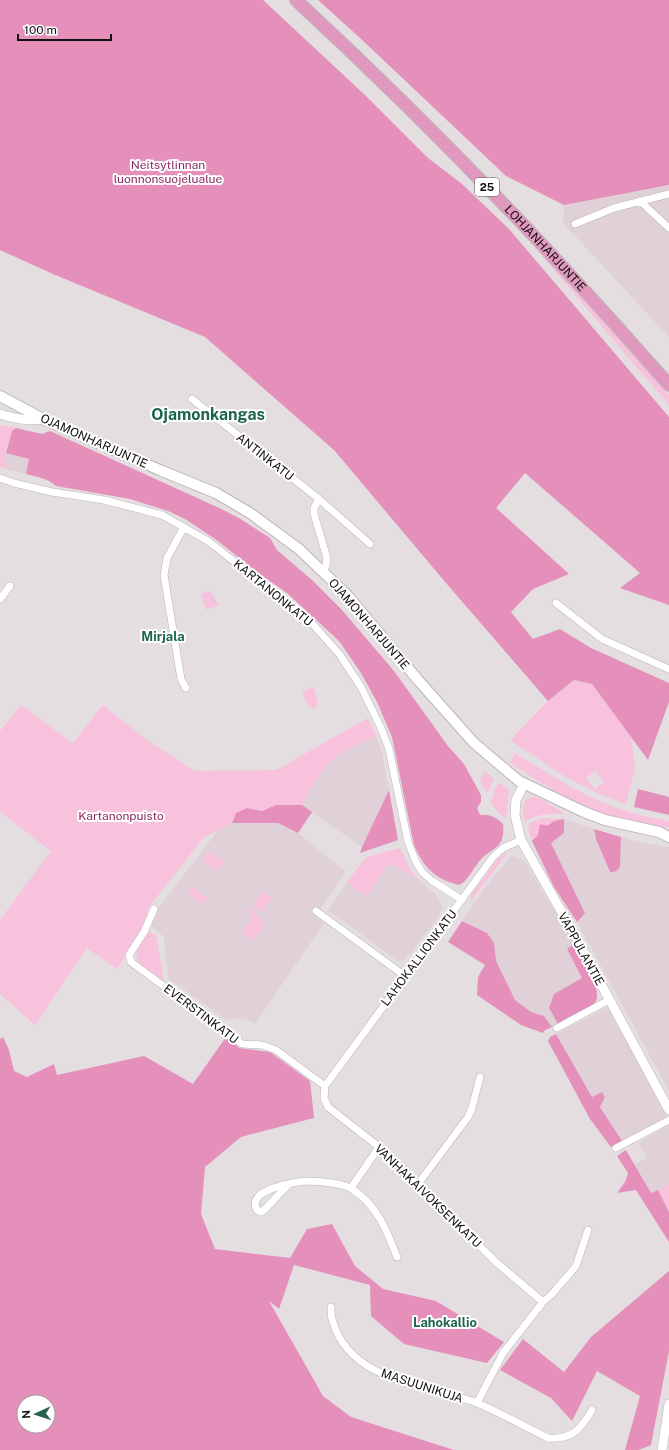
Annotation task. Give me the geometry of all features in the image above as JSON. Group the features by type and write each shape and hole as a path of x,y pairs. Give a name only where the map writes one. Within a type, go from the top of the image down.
{"highway":[{"name":"LOHJANHARJUNTIE","path":"296,0 416,114 548,250 669,384"}],"main road":[{"name":"OJAMONHARJUNTIE","path":"0,396 43,419 216,493 256,517 300,549 348,595 418,680 474,743 524,784 604,820 664,832 669,837"}],"street":[{"path":"575,224 602,212 669,194"},
{"path":"640,201 669,228"},
{"name":"ANTINKATU","path":"192,399 319,499 370,544"},
{"path":"0,414 30,421 43,419"},
{"name":"KARTANONKATU","path":"0,478 45,490 104,500 162,515 208,541 310,621 340,655 361,687 381,728 394,772 408,842 416,862 422,872 431,880 462,900"},
{"path":"319,499 314,508 314,514 327,558 326,566 323,571"},
{"path":"184,527 167,558 164,575 181,679 186,688"},
{"path":"0,599 10,586"},
{"path":"556,603 602,639 669,670"},
{"name":"VAPPULANTIE","path":"524,784 516,800 515,815 521,840 669,1110"},
{"name":"LAHOKALLIONKATU","path":"325,1086 493,857 503,848 521,840"},
{"name":"EVERSTINKATU","path":"154,909 144,932 129,955 131,962 242,1044 262,1045 276,1050 325,1086"},
{"path":"316,911 405,976"},
{"path":"557,1028 609,1000"},
{"path":"418,1184 468,1117 472,1108 480,1077"},
{"name":"VANHAKAIVOKSENKATU","path":"325,1086 324,1098 328,1107 379,1147 496,1263 543,1302"},
{"path":"616,1148 669,1120"},
{"path":"351,1188 379,1147"},
{"path":"289,1184 264,1210 260,1212 257,1210 255,1207 255,1201 259,1196 274,1188 289,1184 308,1181 351,1188 377,1213 397,1257"},
{"path":"477,1403 503,1353 543,1302 552,1294 576,1266 588,1230"},
{"name":"MASUUNIKUJA","path":"331,1307 332,1322 342,1341 356,1359 393,1379 477,1403 548,1438 558,1439 569,1436 583,1426 592,1410"},
{"path":"661,1449 669,1404"}],"shaded area":[{"path":"669,185 669,337 563,223 564,205"},
{"path":"6,453 29,459 26,474 6,469 4,465"},
{"path":"376,736 382,752 389,790 362,847 302,805 328,763 341,752"},
{"path":"564,819 594,829 596,839 610,872 620,866 621,837 637,842 669,847 669,1091 577,922 585,912 551,843 564,833"},
{"path":"232,823 278,823 298,833 346,872 315,916 324,923 255,1024 251,1021 242,1019 226,1020 168,978 164,937 151,926 157,910 218,830"},
{"path":"512,855 524,860 574,944 567,949 583,978 558,1024 552,1027 544,1016 531,1012 515,1000 495,961 494,943 487,933 462,921 487,885"},
{"path":"394,865 419,880 436,895 442,908 438,918 405,960 398,961 328,910 347,882 360,892 371,892 386,867"},
{"path":"606,1008 611,1009 666,1114 664,1119 622,1141 600,1107 605,1097 602,1092 592,1097 556,1034"},
{"path":"669,1125 669,1184 651,1193 635,1164 647,1158 638,1143"}],"green space":[{"name":"Neitsytlinnan luonnonsuojelualue","path":"0,0 263,0 365,95 428,158 462,184 509,229 669,417 669,605 620,588 640,573 525,473 496,508 569,574 533,589 511,612 533,639 560,629 591,648 669,683 669,702 648,760 592,684 574,680 548,701 334,450 205,337 53,274 0,250"},
{"path":"318,0 669,0 669,185 564,205 506,176"},
{"path":"537,245 669,395 669,405 545,260 536,248"},
{"path":"0,425 16,428 13,431 7,447 5,460 6,469 0,467"},
{"path":"16,428 42,434 50,431 217,507 239,518 270,538 277,550 312,580 342,610 394,671 448,746 464,764 481,795 481,802 477,808 480,815 492,816 503,824 503,837 499,845 482,858 466,880 460,885 456,885 436,876 427,868 414,845 392,737 377,702 361,673 339,641 287,593 254,570 218,541 185,519 168,511 130,499 56,486 46,479 26,474 29,459 6,453 12,431"},
{"path":"210,591 219,605 206,610 201,594"},
{"path":"574,680 592,684 631,737 635,767 626,804 597,793 564,776 510,740 548,701","holes":["595,771 604,782 595,789 586,778"]},
{"path":"313,687 317,701 315,709 308,706 302,692"},
{"name":"Kartanonpuisto","path":"21,705 73,743 103,705 147,740 195,771 276,770 368,718 376,736 342,752 335,757 319,776 302,805 276,805 262,811 247,808 236,813 232,823 204,837 148,908 145,923 117,969 87,948 35,1025 0,994 0,920 51,851 0,812 0,731"},
{"path":"515,753 555,778 597,800 642,816 669,821 669,827 656,828 605,816 570,801 510,763"},
{"path":"485,771 494,780 488,792 485,790 480,781"},
{"path":"498,782 509,790 506,820 496,810 492,803"},
{"path":"638,789 669,797 669,815 634,807"},
{"path":"389,790 398,840 360,853 362,847"},
{"path":"533,797 538,798 563,812 562,814 543,815 534,817 524,822 523,809 525,800"},
{"path":"276,805 302,805 312,812 298,833 278,823 232,823 236,813 247,808 262,811"},
{"path":"542,818 564,819 554,821 532,841 528,826 530,823"},
{"path":"564,819 564,833 551,843 585,913 577,922 554,887 532,841 538,835 540,824 547,826 554,821"},
{"path":"594,829 621,837 620,866 616,871 610,872 596,839"},
{"path":"400,848 408,866 419,880 394,865 386,867 369,894 364,895 347,882 366,857"},
{"path":"209,852 224,862 217,871 202,861"},
{"path":"508,852 471,901 471,895 497,860"},
{"path":"193,887 207,898 202,904 188,894"},
{"path":"263,891 272,897 261,912 254,904"},
{"path":"252,908 264,926 253,941 241,932 252,918 249,912"},
{"path":"462,921 487,933 494,943 496,961 515,1000 531,1012 544,1016 552,1027 545,1030 543,1033 521,1025 477,995 478,977 485,965 448,942"},
{"path":"150,932 156,935 164,981 137,962 137,954 141,941"},
{"path":"574,944 595,983 597,998 594,1004 582,1012 558,1024 549,1008 554,994 582,978 567,949"},
{"path":"556,1034 592,1097 602,1092 605,1097 600,1107 622,1141 611,1147 590,1119 548,1041 550,1037"},
{"path":"3,1037 9,1050 14,1071 27,1077 54,1064 57,1075 144,1056 193,1084 226,1037 239,1048 270,1052 310,1081 314,1118 241,1137 205,1167 201,1214 215,1249 290,1258 307,1229 332,1224 355,1266 383,1289 436,1301 504,1342 487,1363 404,1344 371,1316 370,1285 294,1265 279,1309 269,1301 323,1396 351,1417 454,1450 0,1450 0,1039"},
{"path":"626,1150 651,1193 658,1190 669,1212 669,1242 636,1190 617,1193 625,1182 628,1173 617,1156"},
{"path":"669,1184 669,1212 658,1190"},
{"path":"669,1271 669,1351 651,1445 639,1450 625,1450 640,1396 597,1371 572,1421 551,1398 500,1370 523,1339 564,1372 591,1337"}],"district":[{"name":"Ojamonkangas","path":"208,414"},
{"name":"Mirjala","path":"163,636"},
{"name":"Lahokallio","path":"445,1322"}]}
